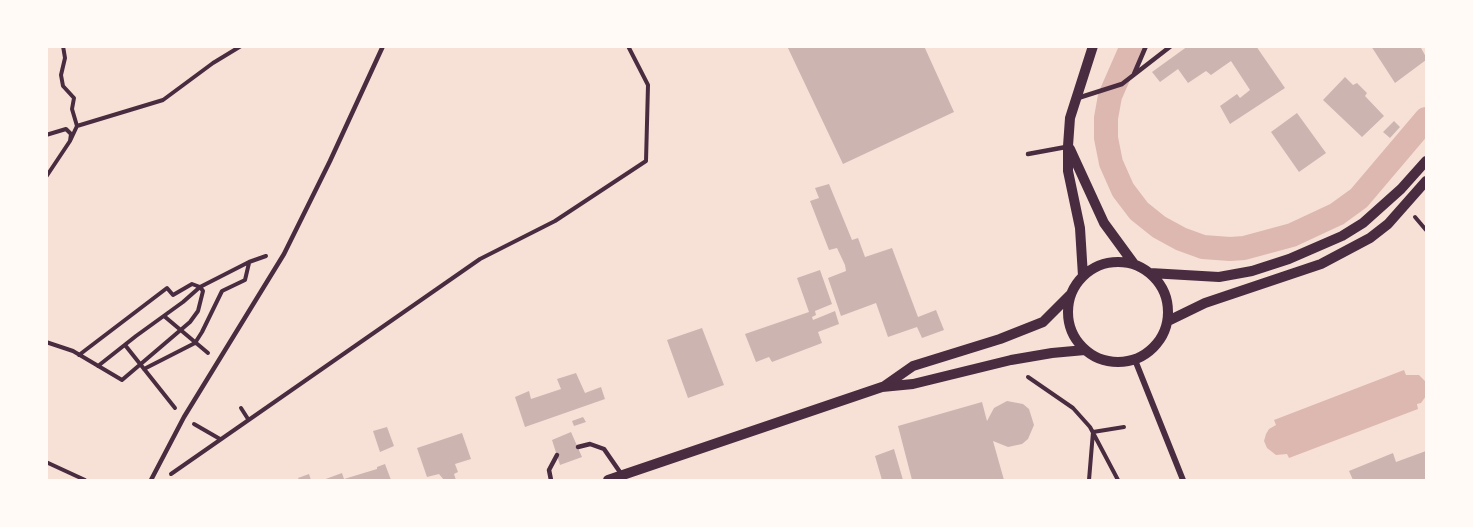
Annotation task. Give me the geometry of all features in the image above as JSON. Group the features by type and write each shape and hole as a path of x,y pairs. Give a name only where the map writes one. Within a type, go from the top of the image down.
{"street":[{"path":"1083,276 1080,228 1068,171 1068,146 1070,118 1093,46"},
{"path":"1068,146 1104,223 1134,264"},
{"path":"1150,273 1218,277 1252,271 1289,259 1342,236 1363,223 1401,189 1426,161"},
{"path":"1168,321 1205,303 1321,264 1379,231 1426,182"},
{"path":"882,387 913,366 1000,339 1043,322 1071,293 1083,276 1098,266 1116,262 1134,264 1150,273 1161,286 1167,303 1168,321 1162,337 1150,351 1135,360 1118,363 1100,359 1085,350 1075,338 1069,324 1067,308 1071,293"},
{"path":"608,480 882,387 913,384 1052,352 1085,350"},
{"path":"1135,360 1183,480"}],"lane":[{"path":"151,480 184,417 287,249 383,46"},
{"path":"1133,75 1146,46"},
{"path":"1076,99 1122,84 1171,46"},
{"path":"1028,153 1068,146"},
{"path":"578,447 590,444 604,449 622,476"},
{"path":"550,480 549,470 557,455"}],"path":[{"path":"46,177 70,141 77,126 72,108 74,98 63,86 61,75 65,58 63,46"},
{"path":"77,126 163,100 213,63 241,46"},
{"path":"163,480 480,259 555,220 646,161 648,85 628,46"},
{"path":"46,135 66,129 71,134 70,141"},
{"path":"98,366 200,287 249,262 287,249"},
{"path":"144,369 195,343 222,291 245,280 249,262"},
{"path":"46,342 79,355 122,380 180,331 198,311 203,291 192,284 173,295 167,288 79,355"},
{"path":"164,316 210,355"},
{"path":"125,345 171,405 180,412"},
{"path":"1028,377 1073,408 1093,432 1118,480"},
{"path":"241,408 248,419"},
{"path":"190,422 220,439"},
{"path":"1093,432 1124,427"},
{"path":"1089,480 1093,432"},
{"path":"46,462 84,480"}],"shaded area":[{"path":"1404,370 1406,375 1419,375 1426,382 1426,396 1421,403 1417,404 1418,409 1289,458 1287,454 1276,455 1267,448 1264,441 1269,429 1276,425 1274,420"}],"building":[{"path":"787,46 924,46 954,112 843,164"},
{"path":"1188,46 1256,46 1285,88 1230,124 1220,106 1237,94 1240,98 1250,90 1231,61 1211,75 1206,71 1188,83 1178,69 1160,82 1152,72"},
{"path":"1371,46 1420,46 1426,60 1395,83"},
{"path":"1345,77 1353,85 1357,83 1367,93 1365,96 1384,116 1362,137 1323,100"},
{"path":"1297,113 1326,153 1299,172 1271,132"},
{"path":"1394,121 1400,127 1390,138 1383,132"},
{"path":"829,184 852,240 858,238 865,257 892,248 918,317 936,310 944,330 922,338 917,327 888,337 876,303 841,316 828,278 846,271 845,265 837,248 829,250 810,201 819,198 815,188"},
{"path":"820,270 832,304 815,311 816,315 812,317 813,320 835,311 839,324 818,332 822,343 772,362 769,357 756,362 745,334 809,312 797,278"},
{"path":"702,328 724,385 688,398 667,340"},
{"path":"576,373 585,393 601,387 605,399 525,427 515,397 529,391 531,399 561,389 557,379"},
{"path":"1007,401 1023,404 1029,409 1034,425 1028,439 1022,444 1008,447 993,441 1004,480 912,480 898,426 982,402 987,421 994,408"},
{"path":"583,417 586,422 574,426 572,421"},
{"path":"387,427 394,446 380,452 373,431"},
{"path":"571,432 582,457 560,465 552,440"},
{"path":"462,433 471,459 455,464 458,472 454,474 456,480 444,480 439,474 427,477 417,448"},
{"path":"894,449 903,480 882,480 875,456"},
{"path":"1426,451 1426,480 1353,480 1349,471 1393,453 1396,462"},
{"path":"385,464 391,480 323,480 342,473 344,479 377,469"},
{"path":"309,474 311,480 299,480 298,478"}],"waterway":[{"path":"1132,46 1110,96 1106,118 1106,138 1111,163 1123,190 1139,211 1159,227 1181,239 1203,247 1244,248 1292,235 1337,214 1359,198 1426,119"}]}
